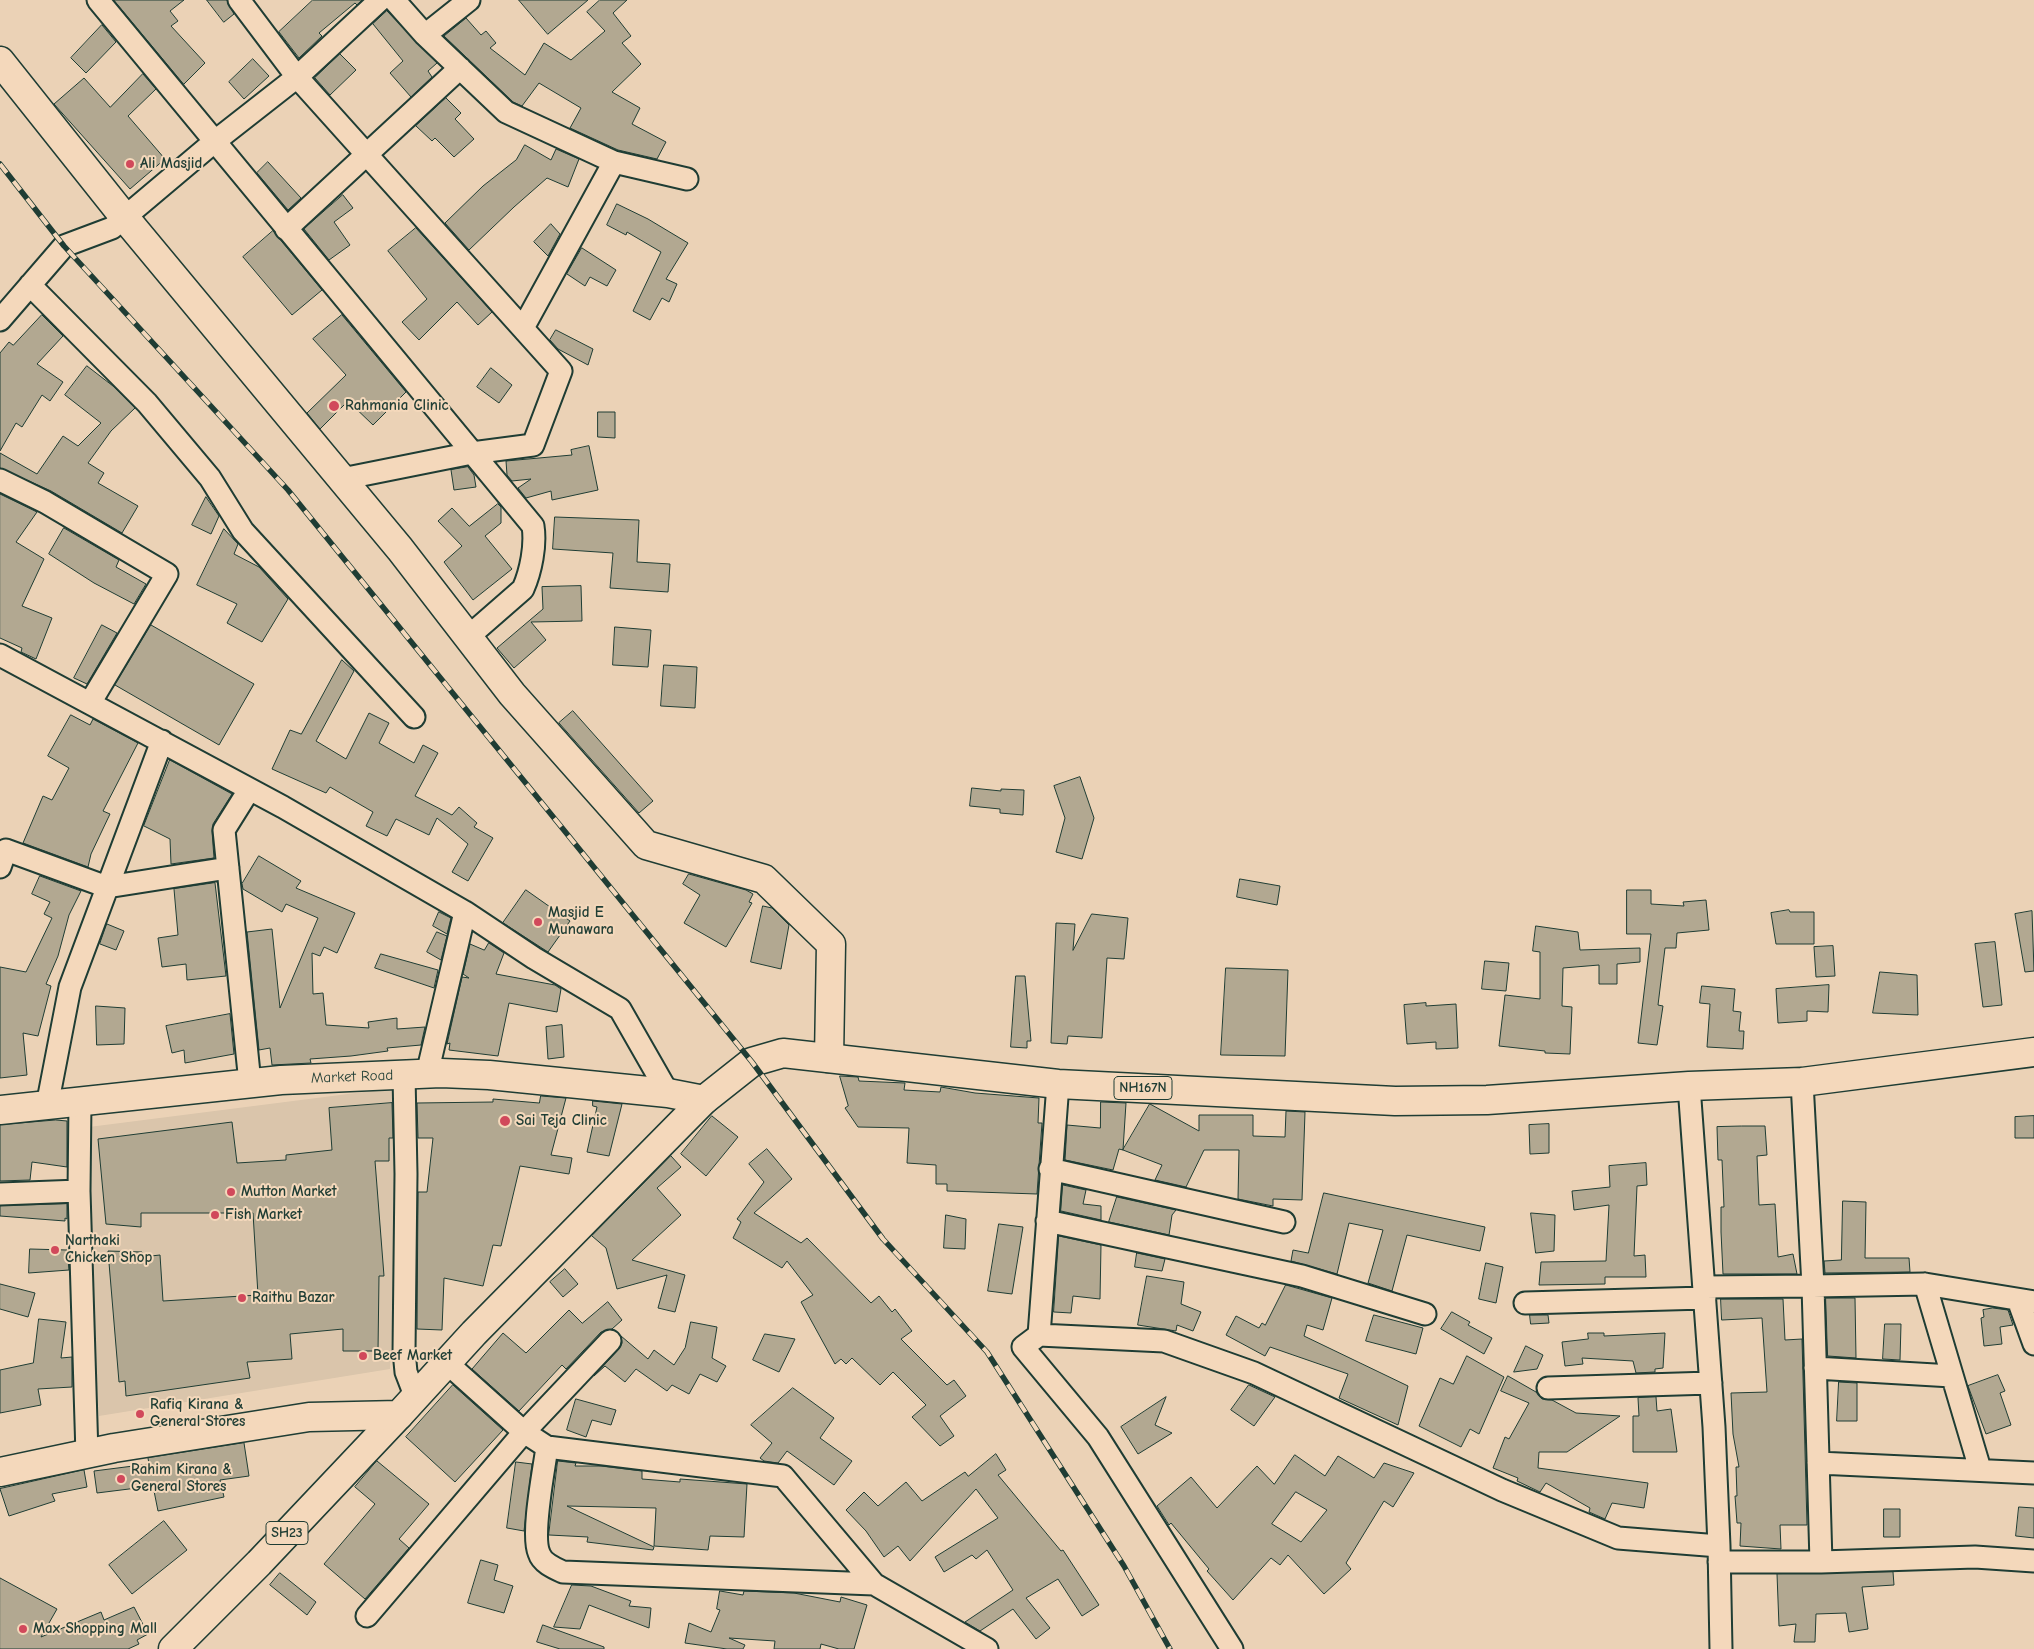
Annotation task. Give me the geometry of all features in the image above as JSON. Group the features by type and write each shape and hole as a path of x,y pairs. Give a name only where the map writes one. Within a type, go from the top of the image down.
{"main road":[{"path":"0,61 125,218 400,549 512,694 646,845 764,879 831,944 829,1058"},
{"name":"NH167N","path":"408,1407 448,1363 704,1100 752,1062 782,1053 1058,1084 1395,1101 1487,1100 1689,1086 1802,1082 2034,1052"},
{"name":"Market Road","path":"0,1110 281,1080 416,1074 489,1075 668,1093 704,1100"},
{"path":"0,1472 87,1456 114,1448 309,1417 408,1407"},
{"name":"SH23","path":"173,1649 259,1563 408,1407"}],"street":[{"path":"98,0 533,526 535,536 527,579 522,589 468,636"},
{"path":"239,0 297,77 562,371 533,445 472,453 342,480"},
{"path":"0,320 64,246 112,228 125,218 214,142 297,77 380,0"},
{"path":"394,0 425,35 506,112 614,162 687,179"},
{"path":"425,35 469,0"},
{"path":"286,229 460,68"},
{"path":"523,328 614,162"},
{"path":"30,285 147,404 210,478 242,531 414,717"},
{"path":"0,480 45,502 167,574 90,703"},
{"path":"0,656 162,741 465,912 534,958 620,1009 668,1093"},
{"path":"47,1106 70,987 162,741"},
{"path":"249,790 224,830 250,1083"},
{"path":"0,867 6,850 108,887 228,868"},
{"path":"408,1407 404,1351 406,1174 416,1074 465,912"},
{"path":"1802,1082 1813,1286 1820,1562"},
{"path":"1039,1335 1050,1169 1058,1084"},
{"path":"1689,1086 1711,1383 1719,1554 1721,1649"},
{"path":"80,1102 79,1190 87,1456"},
{"path":"1050,1169 1284,1222"},
{"path":"0,1194 79,1190"},
{"path":"1047,1221 1302,1276 1425,1314"},
{"path":"1925,1284 1980,1470"},
{"path":"1525,1303 1813,1286 1925,1284 2026,1301 2034,1344"},
{"path":"1232,1649 1098,1437 1023,1347 1039,1335 1164,1340 1254,1374 1502,1490 1618,1538 1719,1554 1820,1562 1976,1557 2034,1561"},
{"path":"367,1616 524,1432 610,1341"},
{"path":"448,1363 524,1432 547,1447 783,1476 874,1584 987,1649"},
{"path":"1815,1368 1952,1376"},
{"path":"1548,1388 1711,1383"},
{"path":"547,1447 536,1538 539,1554 548,1564 563,1572 874,1584"},
{"path":"1818,1463 2034,1472"}],"shaded area":[{"name":"Raithu Bazar","path":"395,1088 397,1227 390,1369 99,1416 81,1128"}],"building":[{"path":"114,0 184,0 170,11 178,21 171,26 205,63 184,84"},
{"path":"207,0 227,0 234,14 224,22"},
{"path":"313,0 362,0 357,5 355,3 319,33 322,36 299,58 279,32"},
{"path":"519,0 588,0 548,34"},
{"path":"600,0 627,0 613,13 631,36 622,43 641,64 612,92 640,108 632,124 666,142 657,159 618,150 570,128 581,108 539,83 522,106 513,102 444,36 466,18 481,35 486,31 496,43 490,48 525,75 544,43 571,60 605,31 587,12"},
{"path":"387,11 437,63 428,71 432,77 411,97 390,73 403,61 373,24"},
{"path":"102,25 116,42 86,73 71,58"},
{"path":"340,54 356,70 330,95 315,78"},
{"path":"253,59 269,76 244,99 229,82"},
{"path":"143,74 156,89 128,116 165,159 130,189 54,104 84,78 110,107"},
{"path":"446,98 461,113 455,119 474,139 454,157 435,138 432,141 416,126"},
{"path":"525,145 551,160 556,149 579,159 568,187 547,178 469,250 445,223 483,186 516,160"},
{"path":"268,162 301,198 288,210 257,173"},
{"path":"343,195 353,208 334,222 350,245 329,260 304,229"},
{"path":"617,204 648,219 688,243 666,279 677,284 669,302 662,298 650,320 633,311 661,252 627,232 626,235 607,225"},
{"path":"551,224 560,234 548,256 534,242"},
{"path":"416,228 492,312 478,325 457,302 419,340 402,322 427,299 388,251"},
{"path":"273,231 322,290 292,315 243,257"},
{"path":"582,248 616,270 607,286 590,277 585,286 567,274"},
{"path":"42,315 63,336 37,364 63,382 50,401 42,395 22,427 16,423 0,451 0,353 9,342 13,345"},
{"path":"342,315 406,392 373,425 348,401 320,429 307,413 346,375 313,339"},
{"path":"556,330 593,349 588,365 558,349 550,340"},
{"path":"87,366 113,386 135,408 111,431 88,463 104,473 98,483 138,506 122,533 51,491 0,468 0,453 37,474 63,436 78,446 101,423 65,395"},
{"path":"491,368 512,385 499,403 477,387"},
{"path":"598,412 615,412 615,438 598,437"},
{"path":"589,446 598,490 552,500 551,491 526,498 518,488 531,479 512,481 507,475 506,461 572,455 571,450"},
{"path":"468,467 474,475 476,487 454,490 451,470"},
{"path":"0,494 37,512 16,542 44,559 22,606 52,618 36,659 21,652 22,648 0,638"},
{"path":"206,497 219,516 211,534 192,525"},
{"path":"498,504 501,507 501,523 485,536 512,569 473,600 444,562 462,546 438,521 452,508 469,526"},
{"path":"555,517 639,520 637,562 670,564 668,592 610,588 613,553 553,549"},
{"path":"64,528 119,560 116,567 146,584 134,604 94,583 49,554"},
{"path":"224,529 238,544 234,554 259,567 288,599 262,642 227,623 237,604 197,585"},
{"path":"581,586 582,621 531,622 546,640 514,668 497,648 543,609 542,587"},
{"path":"102,625 117,633 87,684 74,678"},
{"path":"151,625 254,684 219,745 115,685"},
{"path":"615,627 651,630 648,667 613,665"},
{"path":"342,660 354,671 316,741 346,759 369,713 389,723 379,743 414,763 423,745 438,753 415,796 452,815 459,807 477,823 474,827 493,838 468,881 452,872 468,844 437,818 429,835 396,819 387,836 366,826 373,812 330,787 326,793 272,769 290,730 301,734"},
{"path":"664,665 697,667 695,708 661,706"},
{"path":"573,711 653,801 639,813 559,723"},
{"path":"71,715 90,725 93,719 138,743 103,811 110,814 91,854 88,867 23,843 43,796 52,800 69,768 48,756"},
{"path":"170,760 232,794 213,824 214,858 171,864 170,839 144,826"},
{"path":"1080,777 1094,818 1082,859 1056,852 1065,818 1054,786"},
{"path":"972,788 1001,791 1001,789 1024,790 1023,815 1000,813 1000,809 970,806"},
{"path":"259,856 301,881 296,888 355,913 337,953 324,947 320,956 312,953 313,994 323,993 326,1025 369,1028 368,1022 397,1018 397,1029 425,1027 421,1045 387,1048 388,1051 351,1056 310,1059 311,1063 272,1065 270,1048 259,1050 247,932 272,929 280,1008 318,918 286,904 282,912 243,889 242,884"},
{"path":"689,874 746,890 753,894 749,902 752,903 726,947 684,923 700,895 683,884"},
{"path":"40,876 81,891 69,915 58,956 46,984 51,986 38,1036 23,1033 27,1075 0,1078 0,967 26,972 52,918 44,914 50,902 32,894"},
{"path":"1240,879 1280,886 1277,905 1237,897"},
{"path":"215,883 226,976 187,980 186,964 162,967 158,938 178,935 174,889"},
{"path":"526,890 570,921 548,952 503,923"},
{"path":"1627,890 1651,890 1651,904 1684,906 1683,902 1706,900 1709,930 1677,933 1676,948 1665,948 1658,1005 1663,1006 1657,1045 1638,1043 1651,934 1627,934"},
{"path":"763,906 772,908 789,925 781,969 751,962"},
{"path":"1789,910 1790,912 1814,912 1814,944 1776,944 1771,913"},
{"path":"2032,911 2034,971 2025,972 2015,914"},
{"path":"439,912 451,918 447,934 433,926"},
{"path":"1092,914 1128,918 1124,959 1107,958 1102,1038 1068,1036 1067,1044 1051,1043 1056,923 1075,924 1073,950"},
{"path":"107,924 124,931 116,950 100,944"},
{"path":"1536,926 1578,932 1580,950 1640,948 1640,962 1617,964 1617,984 1599,984 1599,965 1563,968 1562,1006 1572,1007 1570,1054 1545,1053 1545,1051 1499,1046 1505,995 1540,999 1540,952 1533,951"},
{"path":"437,932 447,936 441,960 427,952"},
{"path":"1995,942 2002,1005 1983,1007 1975,944"},
{"path":"489,943 504,953 496,974 555,985 561,989 557,1012 509,1003 498,1056 449,1050 450,1043 447,1044 462,977 469,978 463,974 470,944 484,950"},
{"path":"1833,946 1835,976 1816,977 1814,947"},
{"path":"381,954 438,970 434,988 375,968"},
{"path":"1485,961 1509,963 1506,991 1482,989"},
{"path":"1226,968 1288,970 1285,1056 1221,1055"},
{"path":"1880,972 1917,975 1918,1015 1873,1013"},
{"path":"1016,976 1025,976 1031,1041 1027,1041 1027,1048 1011,1047"},
{"path":"1829,985 1828,1012 1807,1011 1807,1021 1778,1023 1776,989"},
{"path":"1702,986 1735,989 1733,1011 1741,1012 1739,1031 1744,1031 1743,1049 1707,1047 1710,1004 1700,1003"},
{"path":"1426,1003 1426,1006 1456,1004 1458,1048 1436,1049 1436,1042 1407,1044 1404,1005"},
{"path":"96,1006 125,1008 124,1044 97,1045"},
{"path":"230,1014 234,1054 185,1063 184,1050 172,1053 166,1026"},
{"path":"562,1025 564,1057 548,1059 546,1027"},
{"path":"840,1076 858,1077 859,1081 905,1083 904,1090 940,1092 941,1087 975,1093 1039,1098 1038,1123 1042,1123 1037,1194 947,1191 947,1184 936,1184 936,1165 907,1163 909,1128 858,1127 845,1108 848,1106"},
{"path":"541,1096 566,1098 551,1155 572,1158 569,1174 520,1166 501,1246 493,1245 483,1286 444,1278 442,1330 417,1329 418,1192 427,1192 433,1138 418,1138 417,1103 493,1102 493,1099 539,1103"},
{"path":"593,1101 622,1104 609,1156 587,1152 597,1107 593,1106"},
{"path":"1101,1102 1126,1103 1123,1150 1119,1149 1113,1170 1065,1160 1067,1125 1100,1128"},
{"name":"Raithu Bazar","path":"392,1103 393,1138 389,1138 389,1161 375,1161 384,1276 379,1276 378,1351 343,1351 343,1329 290,1334 292,1359 247,1362 250,1378 126,1396 125,1381 119,1382 108,1251 142,1252 142,1257 160,1255 163,1301 258,1295 253,1213 141,1213 141,1227 106,1224 98,1139 232,1122 237,1163 286,1160 286,1155 332,1150 329,1108"},
{"path":"1150,1104 1199,1131 1199,1115 1253,1115 1253,1136 1285,1137 1286,1111 1305,1112 1302,1200 1273,1199 1273,1206 1238,1199 1239,1150 1204,1150 1186,1187 1155,1180 1162,1165 1123,1150"},
{"path":"712,1116 738,1137 706,1176 681,1154"},
{"path":"2034,1116 2034,1138 2015,1138 2015,1117"},
{"path":"56,1120 67,1121 67,1167 32,1162 30,1180 0,1181 0,1125"},
{"path":"1549,1124 1549,1153 1530,1154 1529,1125"},
{"path":"1765,1126 1767,1155 1757,1156 1759,1205 1775,1204 1778,1257 1793,1254 1797,1274 1723,1274 1721,1207 1724,1207 1722,1160 1718,1160 1717,1127"},
{"path":"767,1149 792,1179 754,1213 801,1243 807,1238 871,1303 879,1296 892,1312 895,1309 912,1331 901,1339 947,1385 954,1380 966,1396 940,1416 954,1436 940,1446 912,1417 926,1405 893,1372 880,1385 852,1358 846,1364 841,1359 835,1364 801,1302 813,1295 787,1261 782,1268 733,1238 741,1222 737,1219 764,1182 749,1164"},
{"path":"671,1156 681,1167 657,1188 681,1215 632,1260 685,1275 675,1312 658,1308 667,1275 617,1289 606,1248 592,1236"},
{"path":"1646,1163 1647,1185 1637,1186 1634,1256 1645,1255 1646,1277 1605,1277 1605,1284 1539,1285 1541,1262 1606,1261 1609,1205 1574,1210 1572,1191 1610,1187 1609,1166"},
{"path":"1063,1185 1086,1190 1083,1204 1101,1206 1101,1220 1061,1211"},
{"path":"1324,1193 1485,1227 1480,1251 1407,1235 1392,1291 1368,1283 1383,1230 1349,1223 1337,1274 1291,1261 1293,1250 1308,1253"},
{"path":"1117,1197 1176,1210 1172,1215 1169,1235 1109,1222"},
{"path":"1843,1201 1866,1202 1865,1258 1909,1258 1910,1272 1825,1273 1824,1261 1841,1260"},
{"path":"67,1204 67,1219 65,1218 65,1221 0,1216 0,1206"},
{"path":"1531,1213 1555,1215 1554,1251 1536,1253"},
{"path":"946,1215 966,1219 965,1249 944,1248"},
{"path":"999,1224 1023,1227 1012,1294 988,1291"},
{"path":"1059,1236 1101,1245 1100,1299 1073,1296 1071,1313 1054,1312"},
{"path":"30,1249 67,1250 69,1270 29,1273"},
{"path":"1137,1253 1165,1259 1162,1271 1135,1267"},
{"path":"1486,1263 1503,1267 1496,1303 1479,1299"},
{"path":"565,1269 578,1284 563,1297 550,1282"},
{"path":"1147,1276 1184,1282 1181,1304 1201,1312 1193,1331 1177,1325 1176,1331 1138,1325"},
{"path":"0,1284 35,1293 28,1317 0,1309"},
{"path":"1286,1285 1332,1298 1323,1330 1307,1325 1304,1336 1408,1386 1398,1425 1339,1398 1348,1374 1270,1347 1265,1356 1226,1335 1236,1316 1259,1328 1262,1323 1265,1325"},
{"path":"1826,1298 1855,1298 1856,1358 1828,1356"},
{"path":"1721,1299 1783,1299 1785,1340 1802,1339 1807,1525 1780,1525 1781,1549 1740,1546 1741,1523 1737,1523 1735,1496 1737,1496 1736,1467 1739,1467 1733,1434 1731,1393 1767,1392 1762,1318 1722,1320"},
{"path":"608,1302 622,1320 612,1329 601,1332 566,1369 562,1365 519,1411 472,1369 503,1333 526,1353 569,1310 582,1323"},
{"path":"1993,1308 2008,1310 2013,1325 2000,1327 2002,1344 1984,1346 1981,1318 1984,1317 1983,1310"},
{"path":"1452,1312 1470,1322 1468,1325 1492,1338 1484,1354 1441,1329"},
{"path":"1374,1315 1423,1328 1416,1354 1366,1341"},
{"path":"1530,1315 1548,1315 1549,1323 1531,1324"},
{"path":"39,1319 66,1322 61,1358 72,1357 72,1387 38,1389 41,1405 0,1413 0,1370 33,1363"},
{"path":"691,1322 717,1327 712,1358 726,1366 717,1382 700,1374 689,1394 672,1385 667,1391 636,1369 625,1382 605,1366 594,1376 619,1349 622,1343 621,1336 648,1359 654,1350 674,1365 685,1348"},
{"path":"1885,1324 1901,1324 1900,1360 1883,1359"},
{"path":"1588,1333 1604,1333 1604,1336 1665,1333 1663,1368 1655,1369 1655,1372 1636,1373 1633,1361 1582,1358 1583,1364 1565,1366 1562,1342 1588,1339"},
{"path":"765,1334 795,1339 779,1372 753,1360"},
{"path":"1526,1346 1543,1355 1537,1369 1514,1372"},
{"path":"1467,1356 1504,1377 1479,1434 1470,1429 1461,1447 1419,1426 1440,1378 1453,1384"},
{"path":"1998,1375 2005,1391 2000,1393 2011,1425 1986,1434 1968,1386"},
{"path":"1508,1376 1536,1392 1542,1399 1552,1400 1576,1413 1620,1416 1567,1452 1539,1452 1538,1468 1648,1483 1644,1508 1612,1503 1605,1519 1589,1512 1590,1508 1546,1483 1540,1492 1517,1481 1518,1478 1493,1468 1505,1437 1509,1439 1529,1403 1501,1391"},
{"path":"1839,1382 1857,1383 1857,1421 1837,1421"},
{"path":"453,1385 503,1430 455,1482 406,1437"},
{"path":"1249,1385 1275,1397 1254,1426 1231,1410"},
{"path":"793,1388 834,1418 820,1438 852,1461 834,1485 787,1451 778,1463 764,1461 760,1458 772,1443 751,1425"},
{"path":"1166,1397 1155,1425 1172,1433 1138,1454 1121,1427"},
{"path":"1656,1397 1657,1411 1671,1409 1677,1452 1633,1452 1633,1416 1639,1416 1638,1398"},
{"path":"576,1399 616,1410 611,1425 592,1420 586,1437 567,1430"},
{"path":"244,1443 249,1476 220,1480 224,1497 158,1511 153,1486 97,1493 94,1471 149,1464 148,1458"},
{"path":"996,1454 1006,1470 998,1475 1061,1551 1063,1550 1099,1605 1082,1616 1058,1579 1026,1598 1050,1628 1036,1639 1013,1609 980,1631 965,1622 1013,1590 987,1550 976,1559 972,1555 944,1572 935,1557 998,1518 976,1489 910,1561 898,1546 884,1557 866,1531 846,1510 864,1492 878,1506 906,1482 922,1501 965,1472 968,1476"},
{"path":"1295,1455 1325,1476 1338,1456 1374,1478 1384,1463 1414,1473 1393,1507 1384,1501 1346,1563 1351,1569 1324,1594 1288,1555 1280,1565 1271,1558 1233,1600 1207,1571 1209,1569 1171,1523 1169,1525 1157,1506 1191,1477 1217,1508 1257,1466 1274,1484","holes":["1296,1492 1327,1510 1301,1542 1272,1524"]},
{"path":"377,1461 429,1504 399,1539 409,1548 365,1599 324,1564 375,1504 355,1487"},
{"path":"558,1461 576,1463 575,1466 601,1466 642,1471 642,1479 680,1482 680,1479 747,1484 744,1537 710,1536 708,1550 654,1546 656,1508 567,1506 654,1547 653,1550 587,1542 588,1537 549,1535"},
{"path":"516,1462 532,1464 524,1531 507,1528"},
{"path":"84,1470 87,1487 52,1494 55,1501 9,1516 0,1489"},
{"path":"2019,1507 2034,1508 2034,1538 2016,1536"},
{"path":"1884,1509 1900,1509 1900,1537 1884,1537"},
{"path":"164,1521 187,1550 132,1594 109,1565"},
{"path":"481,1560 498,1565 494,1580 513,1586 504,1613 468,1603"},
{"path":"1893,1572 1894,1585 1862,1587 1868,1629 1849,1632 1846,1613 1816,1614 1815,1642 1794,1642 1796,1624 1779,1626 1777,1574"},
{"path":"280,1573 316,1602 307,1615 270,1585"},
{"path":"0,1578 57,1609 41,1637 101,1612 104,1620 134,1607 148,1634 137,1640 139,1644 128,1649 0,1649"},
{"path":"572,1585 591,1586 631,1601 629,1606 651,1608 649,1628 589,1605 580,1629 554,1627"},
{"path":"720,1591 743,1595 744,1591 794,1593 840,1602 841,1597 867,1605 854,1649 839,1649 821,1644 820,1649 774,1649 775,1641 729,1638 745,1645 743,1649 727,1649 685,1643 689,1623 711,1632 720,1610 717,1609"},
{"path":"543,1625 604,1647 604,1649 560,1649 537,1642"}],"railway":[{"path":"0,164 64,246 288,490 752,1062 883,1239 987,1352 1124,1566 1170,1649"}],"place":[{"name":"Ali Masjid","path":"130,164"},
{"name":"Rahmania Clinic","path":"334,406"},
{"name":"Masjid E Munawara","path":"538,922"},
{"name":"Sai Teja Clinic","path":"505,1121"},
{"name":"Mutton Market","path":"231,1192"},
{"name":"Fish Market","path":"215,1215"},
{"name":"Narthaki Chicken Shop","path":"55,1250"},
{"name":"Raithu Bazar","path":"242,1298"},
{"name":"Beef Market","path":"363,1356"},
{"name":"Rafiq Kirana & General Stores","path":"140,1414"},
{"name":"Rahim Kirana & General Stores","path":"121,1479"},
{"name":"Max Shopping Mall","path":"23,1629"}]}
